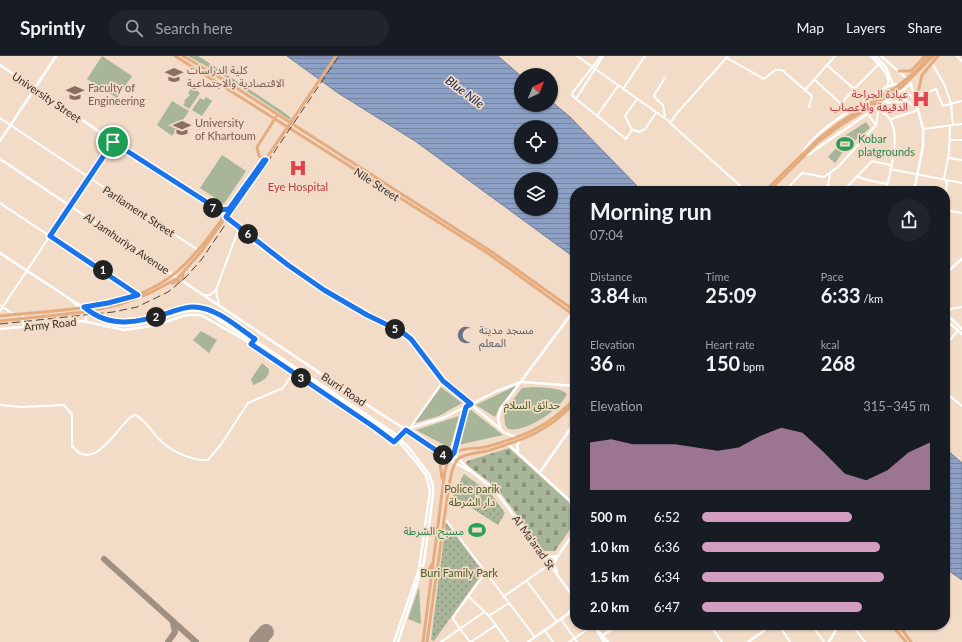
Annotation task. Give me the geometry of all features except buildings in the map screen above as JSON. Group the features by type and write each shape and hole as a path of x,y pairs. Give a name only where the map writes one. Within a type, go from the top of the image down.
{"main road":[{"path":"0,141 56,56"},
{"name":"Nile Street","path":"175,56 489,254 570,313"},
{"name":"Nile Street","path":"183,56 224,80 492,252 570,308"},
{"path":"0,321 87,312 123,304 180,279 265,160 335,56"},
{"path":"871,56 888,77 886,87"},
{"path":"875,56 886,67 899,94 918,109"},
{"path":"881,56 899,71 911,84 916,99 923,129 918,175 915,186"},
{"path":"899,71 911,70 924,56"},
{"path":"770,186 839,122 898,86 916,71 929,56"},
{"path":"775,186 804,154 818,142 841,125 902,87 933,56"},
{"path":"916,99 922,75 938,56"},
{"name":"University Street","path":"0,65 215,209 288,265 324,290 367,315 402,332 411,339 443,381 501,430 516,437"},
{"path":"804,154 806,146 826,128 886,87 893,84"},
{"path":"893,84 916,99"},
{"path":"804,154 809,154 899,94 911,84"},
{"path":"884,103 906,101"},
{"path":"265,160 258,154 258,146 277,115"},
{"name":"Al Jamhuriya Avenue","path":"0,159 174,274"},
{"path":"0,316 108,303 138,295 152,288 174,274 198,250 225,216 265,160"},
{"path":"215,209 229,209"},
{"path":"0,253 87,312 112,321 129,323 146,320 183,308 197,307 211,311 295,371 384,429 426,475 430,496 420,564 394,642"},
{"path":"950,269 962,260"},
{"name":"Burri Road","path":"174,274 408,429 455,463"},
{"path":"70,300 84,307 87,312 85,321"},
{"name":"Army Road","path":"0,329 85,321 124,330 152,326 187,315 201,314 253,341"},
{"path":"950,318 962,329"},
{"path":"501,430 498,423 499,412 570,319"},
{"path":"950,324 962,334"},
{"path":"253,341 400,438 424,467 433,486 432,513 421,570 398,642"},
{"path":"396,441 408,429 431,423 514,383 522,382 570,386"},
{"path":"454,453 473,447 486,447 539,428 563,413 570,404"},
{"path":"423,642 445,470 449,459 454,453 466,407"},
{"path":"427,642 448,485 455,463 458,459 520,440 549,427 570,407"},
{"path":"540,472 570,429"},
{"path":"519,452 517,445 520,440"},
{"path":"426,442 440,462 443,488"},
{"path":"508,444 519,452 570,501"},
{"name":"Al Ma'arad St","path":"454,453 458,459 472,472 496,490 570,592"},
{"name":"Al Ma'arad St","path":"455,463 472,472"},
{"path":"558,576 554,564 570,538"},
{"path":"542,553 549,557 558,556"},
{"path":"550,564 558,556"},
{"path":"421,570 423,574 426,574 434,562"},
{"path":"529,642 568,614 570,611"},
{"path":"597,630 606,641"},
{"path":"602,636 611,630"},
{"path":"748,642 765,630"},
{"path":"829,642 836,630"},
{"path":"896,630 904,642"},
{"path":"903,630 912,642"},
{"path":"397,632 401,634"}],"street":[{"path":"577,56 670,122 740,186"},
{"path":"602,56 592,66 572,94 576,99 624,138 627,138 631,129"},
{"path":"576,99 602,56"},
{"path":"623,89 645,56"},
{"path":"805,90 835,56"},
{"path":"957,56 962,61"},
{"path":"670,122 727,57 764,79 775,70 782,70 812,96 808,108"},
{"path":"932,63 944,84 951,103 953,125"},
{"path":"814,79 841,104 879,64"},
{"path":"827,65 854,89"},
{"path":"665,78 654,95 663,105 665,119"},
{"path":"597,116 618,86"},
{"path":"916,99 936,89 943,106 962,101"},
{"path":"637,99 625,116 631,129 639,132 644,129 656,112"},
{"path":"790,186 802,173 824,178 831,173 876,125 879,107"},
{"path":"891,119 918,109"},
{"path":"857,176 867,180 887,184 895,134 891,119 879,111"},
{"path":"868,114 876,125"},
{"name":"Parliament Street","path":"0,118 198,250"},
{"path":"923,129 962,124"},
{"path":"947,186 944,178 948,158 950,125"},
{"path":"950,140 962,140"},
{"path":"0,311 1,306 27,271 113,142"},
{"path":"948,158 962,160"},
{"path":"848,186 872,161 891,165"},
{"path":"890,169 962,183"},
{"path":"829,186 828,185 831,173"},
{"path":"0,203 138,295"},
{"path":"950,211 962,213"},
{"path":"204,295 210,295 216,290 239,228"},
{"path":"216,290 219,305"},
{"path":"1,306 14,314"},
{"path":"950,309 962,307"},
{"path":"23,314 24,326"},
{"path":"950,339 958,331"},
{"path":"0,406 22,407 60,404 68,407 72,414 72,446 83,453 91,454 99,451 120,430 129,417 135,415 142,420 160,441 170,448 188,456 208,460 222,443 248,403 283,388 295,371"},
{"path":"408,429 443,381"},
{"path":"950,396 962,406"},
{"path":"444,518 535,638"},
{"path":"503,597 550,564"},
{"path":"486,572 454,616 454,619 470,642 496,625"},
{"path":"527,581 557,622"},
{"path":"468,596 489,616 508,642"},
{"path":"489,616 508,603"},
{"path":"442,642 484,612"},
{"path":"561,619 577,642"},
{"path":"545,630 553,642"},
{"path":"570,642 587,630"},
{"path":"714,630 722,642"},
{"path":"782,630 790,642"},
{"path":"816,630 824,642"},
{"path":"856,630 865,642"},
{"path":"753,638 756,642"}],"green space":[{"path":"102,56 132,76 117,98 87,79"},
{"path":"188,56 198,56 203,59 282,111 291,118 290,120 226,77"},
{"path":"191,89 194,89 200,93 189,109 183,105 185,102 184,101 190,95 188,93"},
{"path":"206,97 212,101 202,116 192,110 200,98 204,100"},
{"path":"172,101 189,111 172,136 157,125"},
{"name":"Kobar platgrounds","path":"866,122 870,128 845,149 835,163 828,157 838,146 837,141"},
{"path":"222,155 246,171 224,204 200,188"},
{"path":"201,331 217,340 209,353 193,340"},
{"path":"262,363 269,369 268,375 253,385 251,379"},
{"name":"حدائق السلام","path":"517,385 499,408 495,417 476,405"},
{"path":"441,387 462,403 439,416 415,423"},
{"name":"حدائق السلام","path":"533,387 556,389 567,394 557,407 541,419 523,427 508,429 505,425 504,411 522,388"},
{"name":"حدائق السلام","path":"471,410 503,435 458,445 469,411"},
{"path":"459,416 450,448 416,430"},
{"path":"509,448 569,502 570,529 555,551 544,551 497,488 466,464 467,461"},
{"name":"Police parik دار الشرطة","path":"464,474 491,494 505,513 498,525 453,496"},
{"name":"Buri Family Park","path":"446,522 483,572 434,641 431,640"},
{"path":"419,587 421,624 408,619"}],"water":[{"name":"Blue Nile","path":"287,56 498,56 514,70 514,112 558,112 558,107 570,117 637,186 570,186 570,254 518,216 558,216 558,172 514,172 514,213 415,141 338,93"},
{"path":"950,452 962,463 962,580 950,572"}],"taxiway":[{"path":"104,559 196,642"},
{"path":"168,642 175,632 173,623"}],"runway":[{"path":"257,642 266,632"}],"railway":[{"path":"0,324 113,312 137,307 168,292 185,278 202,259 339,56"}],"place":[{"name":"كلية الدراسات الاقتصادية والاجتماعية","path":"174,75"},
{"name":"Faculty of Engineering","path":"75,93"},
{"name":"عيادة الجراحة الدقيقة والأعصاب","path":"921,99"},
{"name":"University of Khartoum","path":"182,128"},
{"name":"Kobar platgrounds","path":"845,144"},
{"name":"Eye Hospital","path":"298,168"},
{"name":"مسجد مدينة المعلم","path":"466,335"},
{"name":"مسبح الشرطة","path":"477,530"}],"route":[{"path":"113,142 215,209 219,210 229,209 264,160 266,160 226,217 288,265 324,290 367,315 408,336 443,381 471,404 466,407 454,453 449,459 426,442 406,430 394,442 251,344 255,339 211,311 190,306 146,320 121,323 100,317 84,307 108,303 138,295 84,257 50,236 113,142"}]}
